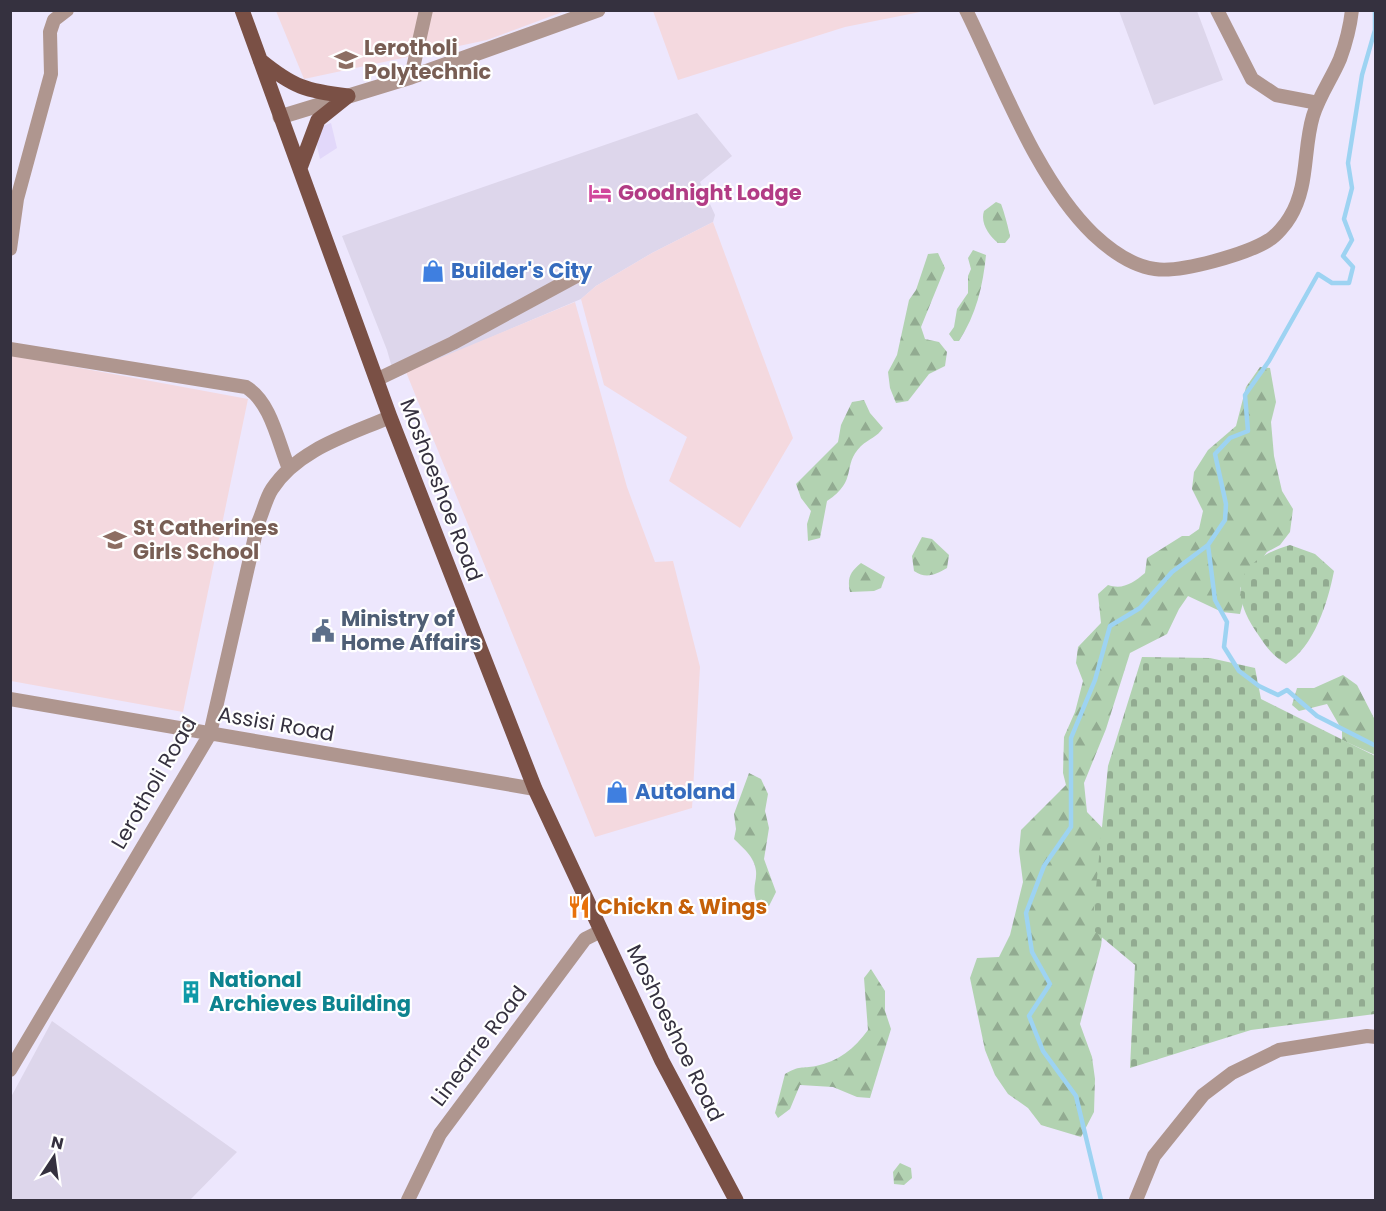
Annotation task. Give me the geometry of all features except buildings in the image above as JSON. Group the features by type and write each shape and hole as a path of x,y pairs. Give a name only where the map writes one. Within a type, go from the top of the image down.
{"main road":[{"name":"Moshoeshoe Road","path":"242,10 390,417 535,789 662,1061 736,1200"},
{"path":"260,60 287,82 308,89 348,96"},
{"path":"300,168 318,120 348,96"}],"street":[{"path":"10,249 17,199 51,74 50,32 54,20 67,10"},
{"path":"411,77 426,10"},
{"path":"280,117 411,77 598,10"},
{"path":"966,10 1048,172 1069,206 1093,234 1121,257 1155,269 1171,269 1242,251 1270,240 1290,218 1299,198 1312,117 1340,59 1352,10"},
{"path":"1217,10 1252,79 1276,95 1318,104"},
{"path":"378,379 453,343 580,274"},
{"path":"10,349 246,387 256,394 264,405 289,469"},
{"name":"Lerotholi Road","path":"10,1070 210,734 258,523 271,490 289,469 316,450 390,417"},
{"name":"Assisi Road","path":"10,699 535,789"},
{"name":"Linearre Road","path":"408,1200 440,1134 585,939 601,931"},
{"path":"1136,1200 1154,1156 1203,1095 1232,1073 1279,1050 1367,1036 1376,1037"}],"shaded area":[{"path":"653,10 925,11 845,27 678,80"},
{"name":"Lerotholi Polytechnic","path":"276,11 565,11 487,40 304,79"},
{"path":"1119,11 1197,11 1223,80 1154,105"},
{"path":"697,113 732,156 700,182 715,215 713,222 652,253 596,286 581,299 395,378 387,350 342,236"},
{"path":"331,123 337,148 320,159 314,134 317,128"},
{"path":"713,222 793,438 740,528 669,481 687,437 604,385 581,299 596,286 652,253"},
{"path":"575,302 627,487 655,562 673,561 700,667 692,808 595,837 406,372"},
{"name":"St Catherines Girls School","path":"10,355 248,399 183,712 11,681"},
{"path":"52,1021 237,1152 190,1200 11,1200 11,1097"}],"green space":[{"path":"996,202 1001,204 1009,231 1010,237 1005,243 998,243 995,240 986,229 983,220 984,211"},
{"path":"973,250 986,255 981,289 965,331 959,341 954,341 949,334 954,327 957,309 968,293 968,276 971,269 968,258"},
{"path":"938,253 945,268 921,327 925,339 939,342 947,352 945,366 929,374 908,401 896,403 890,388 888,372 897,355 909,300 916,290 928,254"},
{"path":"1260,367 1270,368 1276,402 1271,422 1274,456 1282,491 1293,509 1290,532 1280,545 1267,552 1240,588 1243,603 1240,614 1222,612 1188,596 1167,634 1130,653 1106,729 1084,783 1087,812 1114,840 1101,946 1080,1024 1092,1057 1095,1079 1094,1112 1081,1137 1041,1125 1028,1108 1008,1094 995,1075 985,1050 970,978 977,958 999,957 1010,935 1023,882 1019,851 1021,830 1066,785 1063,773 1064,737 1075,712 1083,681 1076,663 1078,647 1101,623 1098,594 1108,585 1118,587 1136,580 1145,573 1147,558 1182,536 1189,536 1199,529 1203,511 1192,489 1194,472 1208,450 1236,426 1246,387"},
{"path":"864,400 870,413 883,428 855,453 847,480 827,501 820,538 808,541 807,524 811,511 801,498 796,484 838,442 841,425 852,402"},
{"path":"922,537 932,539 949,555 947,568 930,575 914,571 912,556"},
{"path":"1290,545 1315,554 1334,571 1324,610 1312,635 1296,656 1286,664 1272,653 1255,630 1241,600 1241,587 1250,566 1260,558"},
{"path":"861,563 885,577 881,588 874,591 850,592 850,576"},
{"path":"1142,657 1210,658 1255,668 1261,699 1375,756 1375,1014 1251,1030 1130,1068 1135,965 1092,929 1108,766"},
{"path":"1343,675 1357,685 1375,720 1375,755 1342,740 1342,730 1327,704 1299,711 1292,705 1297,688 1314,688"},
{"path":"749,773 761,779 768,794 765,811 769,828 764,859 776,892 769,906 756,900 755,866 748,853 734,839 736,829 734,814"},
{"path":"871,969 885,991 885,1011 891,1029 870,1098 857,1097 833,1087 800,1085 790,1109 778,1118 775,1113 785,1074 797,1068 824,1064 839,1057 857,1043 868,1030 864,978"},
{"path":"900,1163 911,1168 912,1178 904,1185 894,1184 893,1172"}],"waterway":[{"path":"1101,1200 1076,1096 1043,1051 1029,1016 1050,984 1032,952 1026,913 1044,866 1071,827 1071,738 1095,680 1110,626 1140,608 1172,572 1208,545 1225,520 1226,504 1215,454 1230,438 1248,431 1245,395 1269,361 1318,274 1332,283 1349,283 1353,267 1343,256 1352,240 1344,219 1352,188 1348,163 1362,75 1375,30 1375,10"},
{"path":"1208,545 1215,600 1227,622 1224,647 1239,671 1259,686 1278,695 1287,690 1317,716 1376,746"}],"place":[{"name":"Lerotholi Polytechnic","path":"346,60"},
{"name":"Goodnight Lodge","path":"600,193"},
{"name":"Builder's City","path":"433,271"},
{"name":"St Catherines Girls School","path":"115,540"},
{"name":"Ministry of Home Affairs","path":"323,631"},
{"name":"Autoland","path":"617,792"},
{"name":"Chickn & Wings","path":"579,907"},
{"name":"National Archieves Building","path":"191,992"}]}
